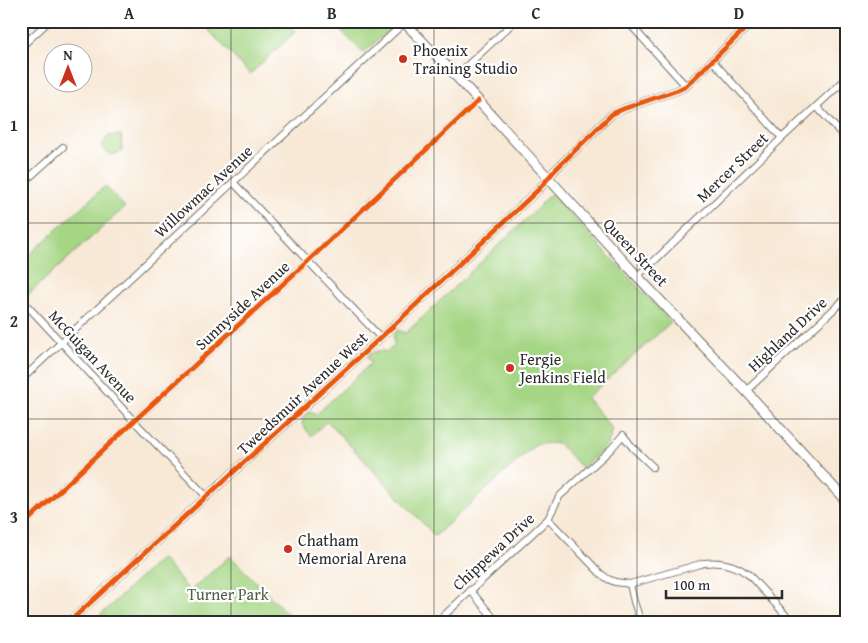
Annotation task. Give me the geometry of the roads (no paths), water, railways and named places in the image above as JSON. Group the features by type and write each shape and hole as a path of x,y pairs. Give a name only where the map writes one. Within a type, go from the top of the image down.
{"main road":[{"name":"Queen Street","path":"404,22 456,76 637,276 746,391 847,502"}],"street":[{"path":"21,47 49,21"},
{"path":"456,76 515,21"},
{"path":"627,21 686,86 754,21"},
{"name":"Willowmac Avenue","path":"21,380 404,22"},
{"path":"712,60 782,138"},
{"name":"Mercer Street","path":"637,276 847,78"},
{"name":"Tweedsmuir Avenue West","path":"69,622 207,497 529,198 554,170 612,114 686,86"},
{"name":"Sunnyside Avenue","path":"21,527 478,101"},
{"path":"817,106 847,140"},
{"path":"21,185 63,147"},
{"path":"233,182 380,337"},
{"name":"Highland Drive","path":"746,391 847,297"},
{"name":"McGuigan Avenue","path":"21,299 207,497"},
{"path":"548,519 562,494 623,435 633,448 653,467"},
{"name":"Chippewa Drive","path":"437,622 548,519 601,574 615,582 630,584"},
{"path":"641,622 630,584 704,562 729,564 743,570 792,622"},
{"path":"470,590 497,622"}],"place":[{"name":"Phoenix Training Studio","path":"403,59"},
{"name":"Fergie Jenkins Field","path":"510,368"},
{"name":"Chatham Memorial Arena","path":"288,549"}],"park label":[{"name":"Turner Park","path":"228,594"}]}
